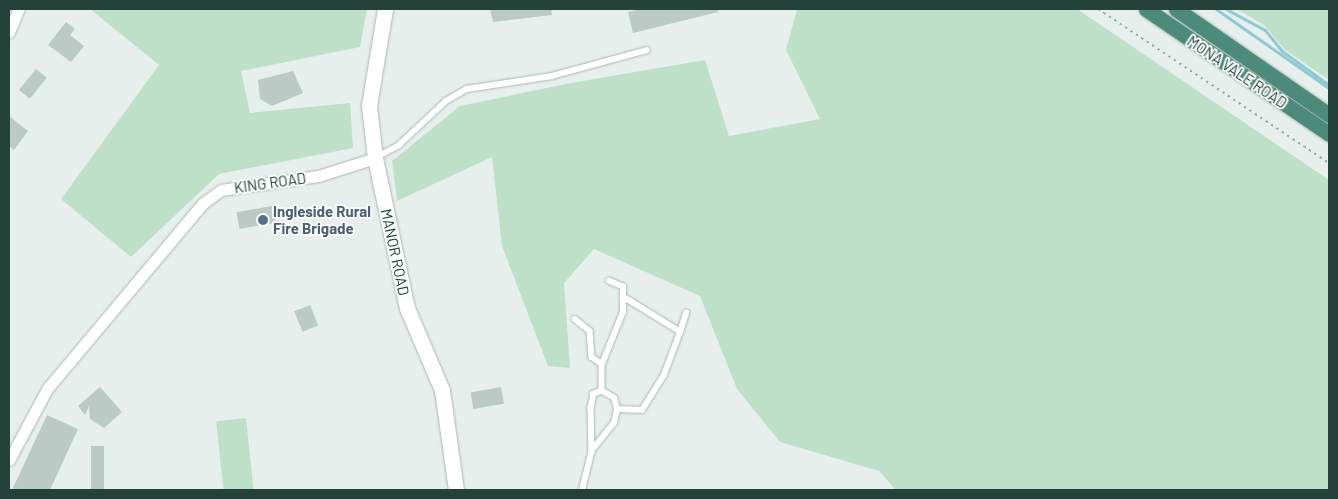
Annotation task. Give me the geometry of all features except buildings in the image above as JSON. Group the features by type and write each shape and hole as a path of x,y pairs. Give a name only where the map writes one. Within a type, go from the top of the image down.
{"highway":[{"name":"MONA VALE ROAD","path":"1146,9 1329,134"},
{"name":"MONA VALE ROAD","path":"1176,9 1329,115"}],"street":[{"path":"9,32 19,9"},
{"name":"MANOR ROAD","path":"385,9 369,106 375,158 407,308 442,390 456,490"},
{"name":"KING ROAD","path":"9,460 47,389 202,204 221,190 318,176 375,158"}],"lane":[{"name":"KING ROAD","path":"375,158 399,145 446,101 467,89 576,69 647,50"},
{"path":"602,391 602,364 614,342 623,297 623,286 609,281"},
{"path":"623,297 680,332"},
{"path":"618,409 642,410 664,375 686,313"},
{"path":"575,319 590,331 589,357 602,364"},
{"path":"592,452 614,423 618,409 614,398 602,391"},
{"path":"582,490 592,452 591,408 594,394 602,391"}],"path":[{"path":"1098,9 1329,163"}],"green space":[{"path":"90,9 367,9 360,47 241,71 250,113 350,103 353,148 219,174 131,257 61,199 159,65"},
{"path":"797,9 1077,9 1329,180 1329,490 896,490 879,471 780,442 737,389 700,296 594,249 564,283 570,368 548,366 502,246 492,157 397,201 392,161 460,106 571,83 705,60 729,136 820,119 786,50"},
{"path":"1237,9 1329,9 1329,80 1284,49 1264,25"},
{"path":"246,418 254,490 223,490 216,421"}],"waterway":[{"path":"1216,9 1329,88"},
{"path":"1226,9 1265,30 1282,51 1329,85"}],"place":[{"name":"Ingleside Rural Fire Brigade","path":"263,220"}]}
